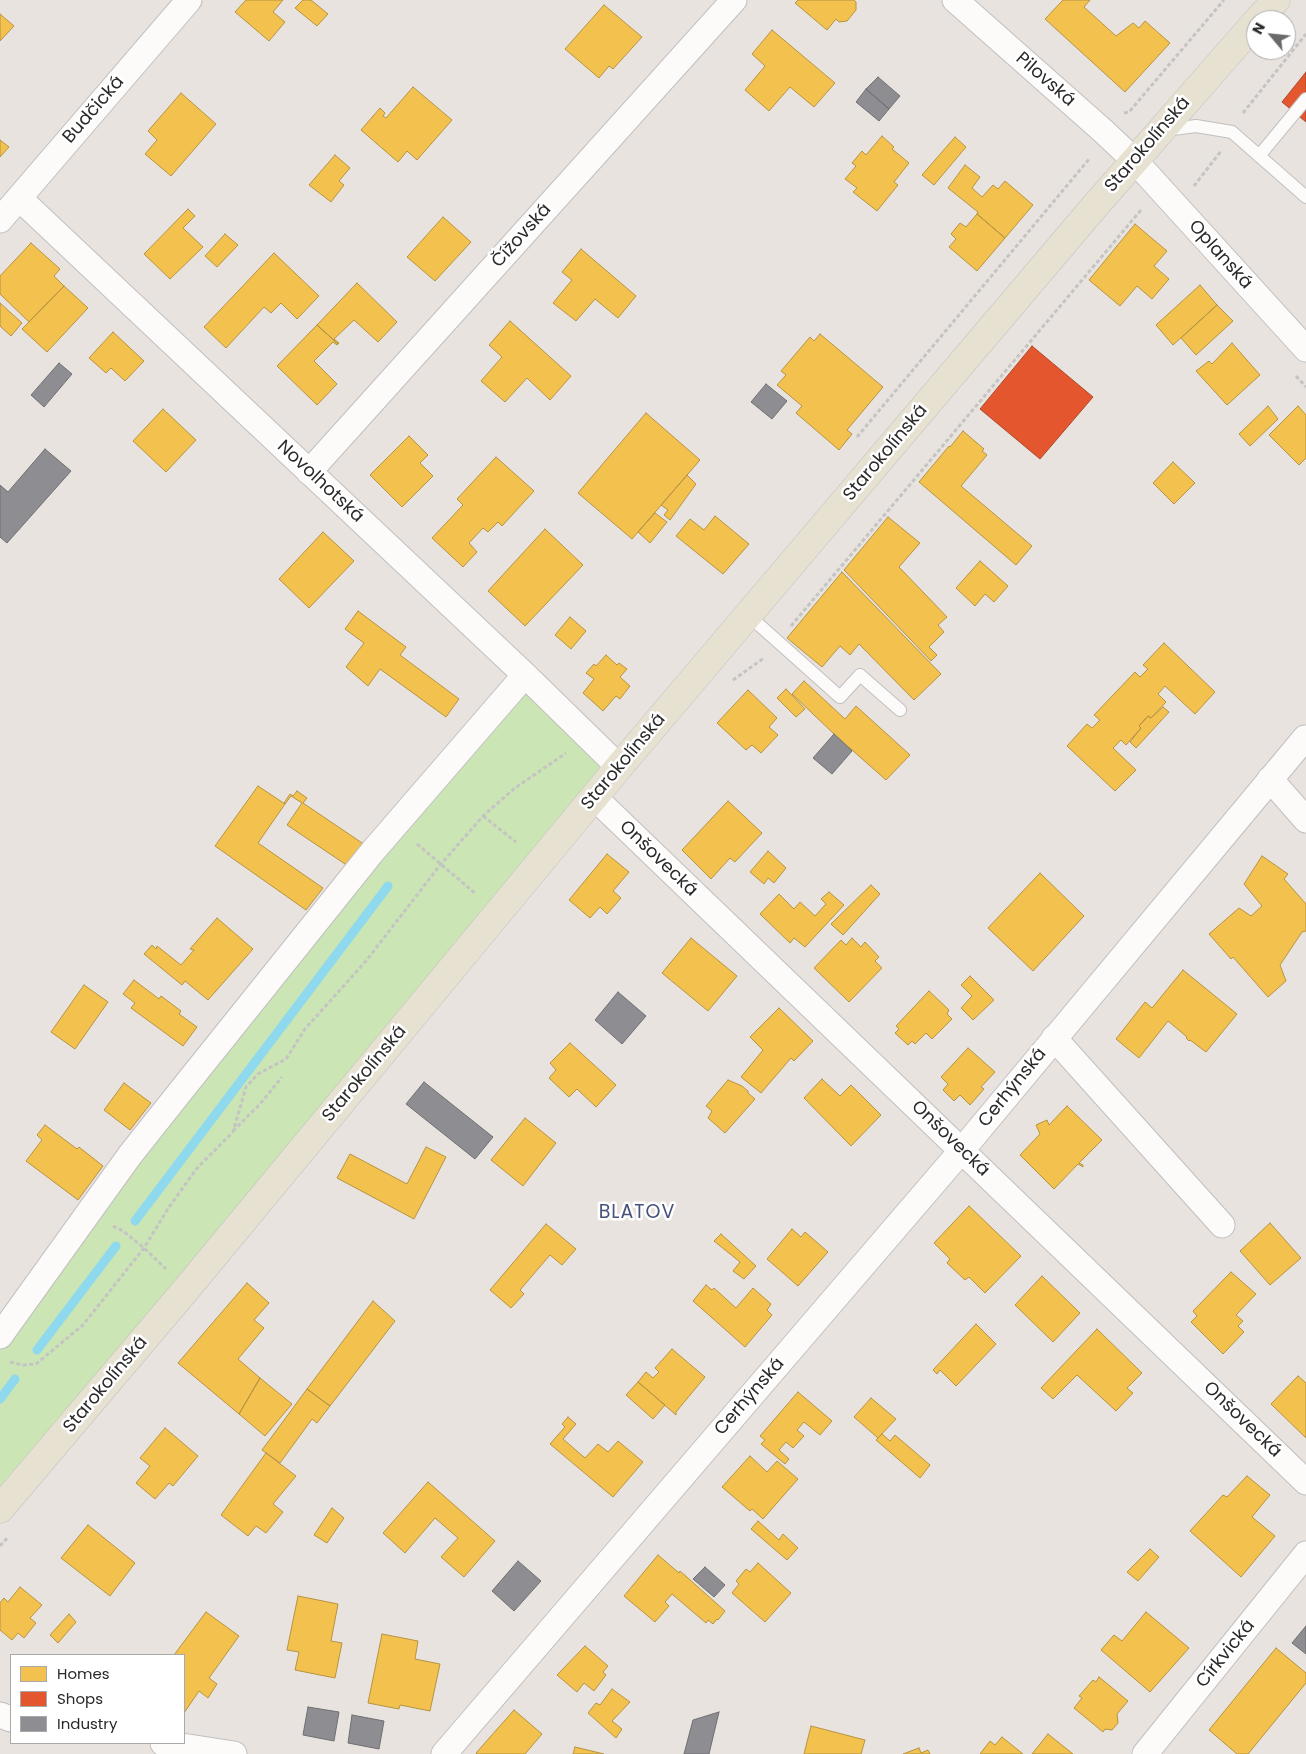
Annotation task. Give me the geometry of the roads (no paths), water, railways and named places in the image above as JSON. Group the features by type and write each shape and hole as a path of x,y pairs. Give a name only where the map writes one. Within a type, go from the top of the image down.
{"main road":[{"name":"Starokolínská","path":"1267,10 1276,0"},
{"name":"Starokolínská","path":"0,1509 178,1299 619,767 1095,206 1246,33"}],"street":[{"name":"Budčická","path":"0,220 189,0"},
{"name":"Čížovská","path":"310,472 734,0"},
{"name":"Pilovská","path":"955,0 1135,161"},
{"name":"Oplanská","path":"1135,161 1306,349"},
{"name":"Novolhotská","path":"19,198 525,675 619,767"},
{"path":"0,1336 130,1155 373,850 525,675"},
{"name":"Cerhýnská","path":"444,1754 962,1150 1305,738"},
{"path":"1270,779 1306,820"},
{"name":"Onšovecká","path":"594,797 1306,1482"},
{"name":"Cerhýnská","path":"1054,1038 1222,1225"},
{"name":"Církvická","path":"1145,1754 1306,1554"},
{"path":"170,1744 234,1754"}],"lane":[{"path":"1259,156 1306,99"},
{"path":"1160,130 1196,126 1232,132 1306,197"},
{"path":"748,616 840,697 860,675 900,710"}],"waterway":[{"path":"135,1221 388,886"},
{"path":"37,1350 116,1246"},
{"path":"0,1399 15,1379"}],"district":[{"name":"BLATOV","path":"637,1213"}]}
